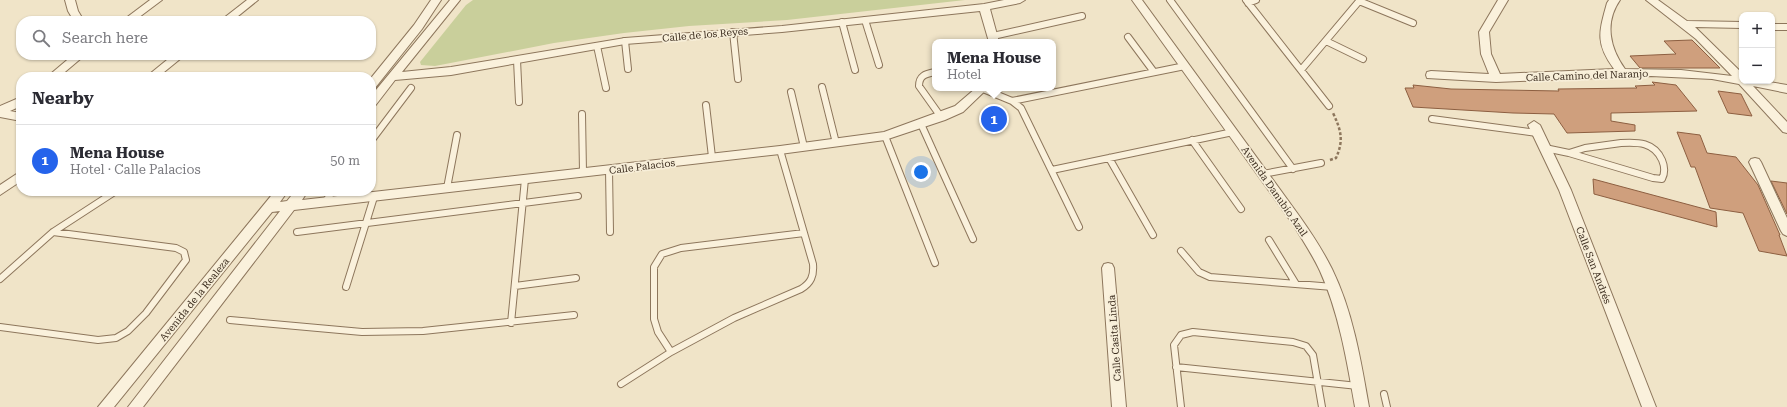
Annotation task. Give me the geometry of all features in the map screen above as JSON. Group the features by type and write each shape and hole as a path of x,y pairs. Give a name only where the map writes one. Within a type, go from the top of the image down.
{"street":[{"path":"70,0 76,16"},
{"path":"134,16 157,0"},
{"path":"232,16 253,0"},
{"path":"376,78 418,27 436,0"},
{"path":"376,96 455,0"},
{"name":"Calle de los Reyes","path":"391,77 451,71 625,41 865,20 984,7 1020,0"},
{"name":"Avenida Danubio Azul","path":"1137,0 1233,132 1317,252 1333,287 1344,323 1362,407"},
{"path":"1496,78 1486,54 1484,32 1503,0"},
{"path":"1615,0 1612,3 1604,32 1610,56 1622,72"},
{"path":"1651,0 1686,24 1717,52 1739,78"},
{"path":"984,7 993,39"},
{"path":"1686,24 1739,26"},
{"path":"1775,26 1787,27"},
{"path":"58,72 74,60"},
{"path":"158,72 173,60"},
{"name":"Calle Camino del Naranjo","path":"1431,75 1496,78 1622,72 1717,76 1739,80"},
{"path":"1745,84 1787,129"},
{"name":"Calle Camino del Naranjo","path":"1759,84 1787,89"},
{"name":"Calle Palacios","path":"268,208 712,158 884,136 941,117 959,108 979,91"},
{"path":"0,110 16,105"},
{"path":"0,113 16,116"},
{"name":"Calle San Andrés","path":"1536,129 1565,190 1649,407"},
{"path":"1755,162 1781,206 1787,231"},
{"path":"0,191 16,179"},
{"name":"Avenida de la Realeza","path":"105,407 278,196"},
{"name":"Avenida de la Realeza","path":"134,407 298,196"},
{"name":"Calle Casita Linda","path":"1108,268 1119,407"}],"lane":[{"path":"1170,0 1293,168"},
{"path":"1256,0 1247,2 1329,106"},
{"path":"1302,70 1360,0 1413,23"},
{"path":"993,39 1082,16"},
{"path":"865,20 879,65"},
{"path":"842,22 855,70"},
{"path":"733,32 738,78"},
{"path":"1128,37 1154,72"},
{"path":"625,41 628,69"},
{"path":"1326,41 1363,59"},
{"path":"597,46 606,88"},
{"path":"517,60 519,102"},
{"path":"1012,101 1185,66"},
{"path":"932,73 923,76 919,80 920,86 941,117"},
{"path":"822,87 836,143"},
{"path":"376,134 410,88"},
{"path":"990,91 1012,101 1021,108 1079,227"},
{"path":"791,92 804,147"},
{"path":"706,105 712,158"},
{"path":"582,114 583,172"},
{"path":"1432,119 1536,129"},
{"path":"921,124 973,239"},
{"path":"1052,170 1233,132"},
{"path":"447,188 457,135"},
{"path":"884,136 935,263"},
{"path":"1192,140 1241,208"},
{"path":"1545,148 1569,153 1653,178 1662,180 1665,176 1665,169 1662,160 1656,151 1648,144 1632,143 1585,147 1569,153"},
{"path":"621,384 671,352 734,318 809,284 814,272 780,150"},
{"path":"1109,158 1153,235"},
{"path":"1263,174 1321,163"},
{"path":"609,170 610,232"},
{"path":"511,323 525,179"},
{"path":"0,280 25,256 54,232 108,196"},
{"path":"325,202 329,196"},
{"path":"297,232 578,196"},
{"path":"346,287 374,197"},
{"path":"0,327 98,340 114,339 122,336 135,325 186,260 184,252 176,248 54,232"},
{"path":"671,352 658,332 654,319 654,267 662,254 681,248 804,233"},
{"path":"1269,240 1296,284"},
{"path":"1181,252 1200,272 1210,277 1333,287"},
{"path":"515,286 576,278"},
{"path":"230,320 362,332 423,331 511,323 574,315"},
{"path":"1181,407 1174,346 1175,339 1185,333 1294,342 1306,346 1312,355 1322,407"},
{"path":"1176,367 1358,386"},
{"path":"1384,394 1386,407"}],"path":[{"path":"1321,163 1336,158 1343,144 1340,128 1329,106"}],"green space":[{"path":"473,0 965,0 787,20 689,26 624,33 554,43 435,66 421,65 420,62 466,5"}],"building":[{"path":"1692,40 1720,68 1640,68 1630,56 1676,54 1664,41"},
{"path":"1652,82 1676,85 1697,111 1611,113 1611,121 1635,125 1635,131 1567,133 1554,114 1413,107 1405,88 1414,88 1413,85 1451,89 1559,91 1558,89 1637,88 1635,86 1655,85"},
{"path":"1718,91 1741,94 1752,116 1728,113"},
{"path":"1677,132 1700,135 1707,153 1736,157 1758,185 1780,235 1787,256 1759,251 1743,213 1710,208 1695,167 1691,167"},
{"path":"1593,179 1716,212 1717,227 1594,194"},
{"path":"1771,181 1787,183 1787,214"}],"place":[{"name":"Mena House","path":"994,119"}]}
